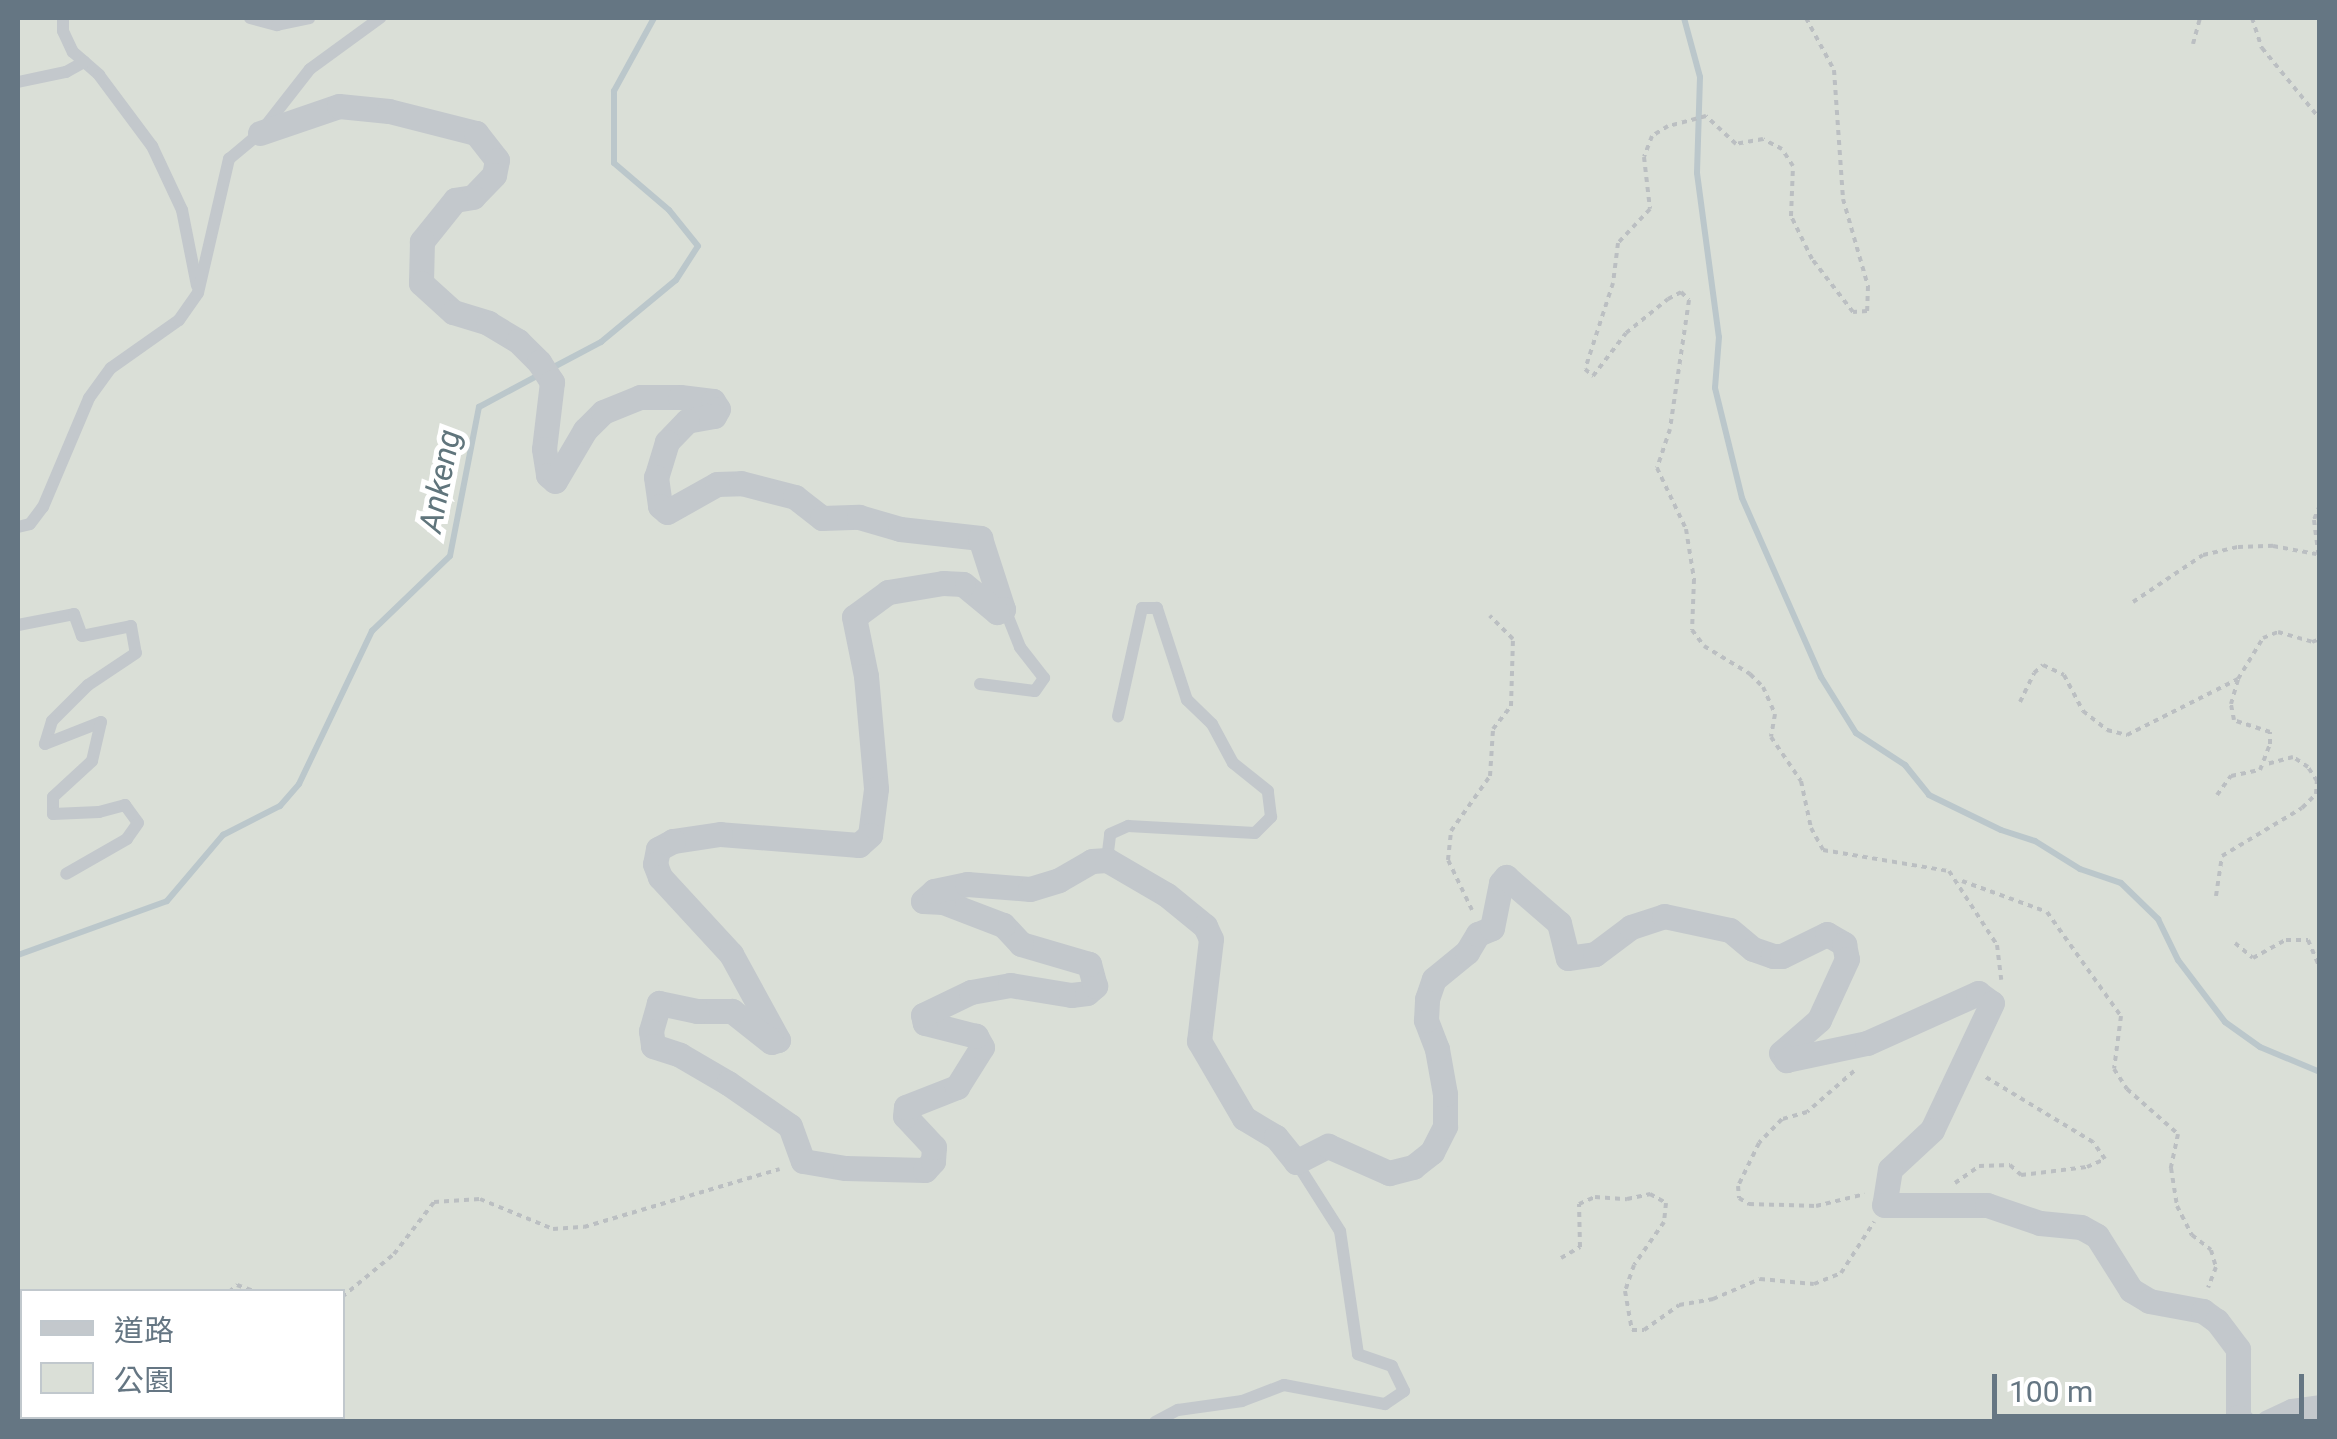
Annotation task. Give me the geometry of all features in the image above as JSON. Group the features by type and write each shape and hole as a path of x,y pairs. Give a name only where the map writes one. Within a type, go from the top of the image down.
{"street":[{"path":"260,133 339,106 389,111 476,133 496,160 494,176 473,197 455,200 422,241 418,261 422,283 453,312 488,323 518,341 539,362 552,382 544,448 548,474 555,481 585,430 621,403 640,396 713,402 718,409 714,416 687,421 667,442 658,463 660,506 667,512 717,484 772,488 795,498 822,518 859,517 900,529 980,538 1003,609 997,612 962,584 942,583 888,592 854,618 866,676 876,790 870,835 859,844 720,834 673,841 658,849 655,864 660,878 731,954 778,1040 771,1042 732,1010 697,1011 659,1003 651,1031 653,1046 680,1055 728,1083 790,1126 804,1161 845,1168 925,1170 933,1161 934,1147 905,1116 906,1107 958,1087 982,1047 976,1036 925,1023 923,1015 971,992 1010,985 1072,994 1087,993 1095,986 1089,964 1021,944 1003,924 943,902 924,901 923,897 967,884 1030,888 1059,880 1092,861 1108,860 1167,895 1204,926 1212,953 1203,978 1200,1041 1244,1118 1276,1137 1296,1162 1328,1146 1389,1173 1413,1166 1432,1152 1445,1126 1446,1094 1426,1020 1427,1000 1434,979 1467,952 1478,934 1492,928 1500,883 1506,877 1559,922 1568,958 1595,954 1631,927 1664,916 1730,930 1753,949 1773,956 1782,956 1827,934 1844,944 1847,959 1819,1020 1781,1053 1786,1060 1867,1044 1978,993 1992,1003 1932,1130 1890,1169 1884,1197 1947,1206 2004,1207 2040,1223 2081,1226 2097,1236 2131,1290 2149,1302 2203,1312 2217,1321 2238,1349 2238,1416 2243,1422"},
{"path":"2268,1422 2292,1411 2320,1407"}],"lane":[{"path":"63,18 68,42 99,74 152,146 182,210 198,293"},
{"path":"250,18 277,25 309,18"},
{"path":"18,527 30,524 43,507 89,398 112,368 179,320 198,293 229,159 260,133 310,69 380,18"},
{"path":"18,82 66,72 84,62"},
{"path":"980,684 1036,690 1044,678 1020,647 998,585"},
{"path":"1108,860 1110,834 1128,826 1255,833 1271,818 1268,791 1233,763 1212,724 1187,700 1157,608 1142,608 1118,716"},
{"path":"18,625 74,614 82,636 132,626 136,654 88,685 52,721 45,744 101,722 92,761 53,797 53,814 99,812 125,805 138,823 127,838 66,874"},
{"path":"1155,1422 1178,1410 1242,1401 1284,1385 1385,1404 1404,1391 1392,1366 1358,1354 1340,1231 1296,1162"}],"path":[{"path":"1806,18 1834,70 1843,199 1868,286 1867,311 1853,312 1812,259 1791,216 1794,166 1782,150 1764,139 1736,144 1706,116 1668,126 1652,136 1644,157 1650,209 1618,243 1613,283 1585,369 1592,376 1626,334 1668,299 1681,292 1689,300 1670,429 1657,468 1686,529 1694,579 1692,630 1704,646 1750,674 1763,687 1774,714 1771,737 1801,782 1811,828 1823,850 1935,868 2048,912 2121,1016 2114,1069 2127,1089 2178,1134 2171,1168 2177,1206 2192,1234 2211,1250 2216,1267 2203,1312"},
{"path":"2193,44 2200,18"},
{"path":"2252,18 2262,48 2320,119"},
{"path":"2320,504 2314,520 2320,567"},
{"path":"2133,602 2204,555 2238,547 2273,546 2316,554"},
{"path":"1478,934 1470,903 1448,860 1451,831 1490,776 1493,729 1511,706 1513,639 1504,624 1490,616"},
{"path":"2266,764 2270,732 2244,727 2234,720 2231,704 2238,680 2262,638 2278,632 2312,642 2320,639"},
{"path":"2020,702 2028,682 2043,665 2064,675 2084,711 2106,730 2127,735 2238,680"},
{"path":"2216,896 2222,856 2302,808 2316,794 2317,781 2308,767 2293,758 2232,776 2217,794"},
{"path":"1959,880 1997,945 2002,977 1992,1003"},
{"path":"2235,943 2253,958 2286,940 2308,940 2320,968"},
{"path":"1947,1206 1952,1184 1979,1166 2010,1165 2021,1175 2087,1166 2105,1159 2093,1142 1987,1080 1967,1056"},
{"path":"1866,1066 1830,1088 1807,1112 1782,1120 1759,1143 1738,1186 1739,1198 1749,1204 1816,1206 1884,1197"},
{"path":"345,1295 394,1254 434,1202 480,1199 553,1229 584,1227 804,1161"},
{"path":"1561,1258 1580,1247 1578,1204 1595,1197 1626,1199 1650,1194 1666,1203 1664,1222 1634,1265 1625,1291 1632,1330 1644,1330 1680,1305 1714,1299 1760,1279 1814,1284 1840,1273 1884,1197"}],"green space":[{"path":"18,18 2319,18 2319,1421 18,1421"}],"waterway":[{"name":"Ankeng","path":"550,369 601,342 676,280 698,246 669,210 614,163 614,91 654,18"},
{"path":"1684,18 1700,77 1697,173 1719,337 1715,388 1742,498 1821,677 1856,733 1905,765 1929,795 2001,830 2035,841 2080,869 2121,883 2158,919 2178,960 2225,1022 2260,1047 2320,1072"},
{"name":"Ankeng","path":"18,955 167,901 223,835 280,806 299,784 372,631 450,556 479,407 539,375"}]}
